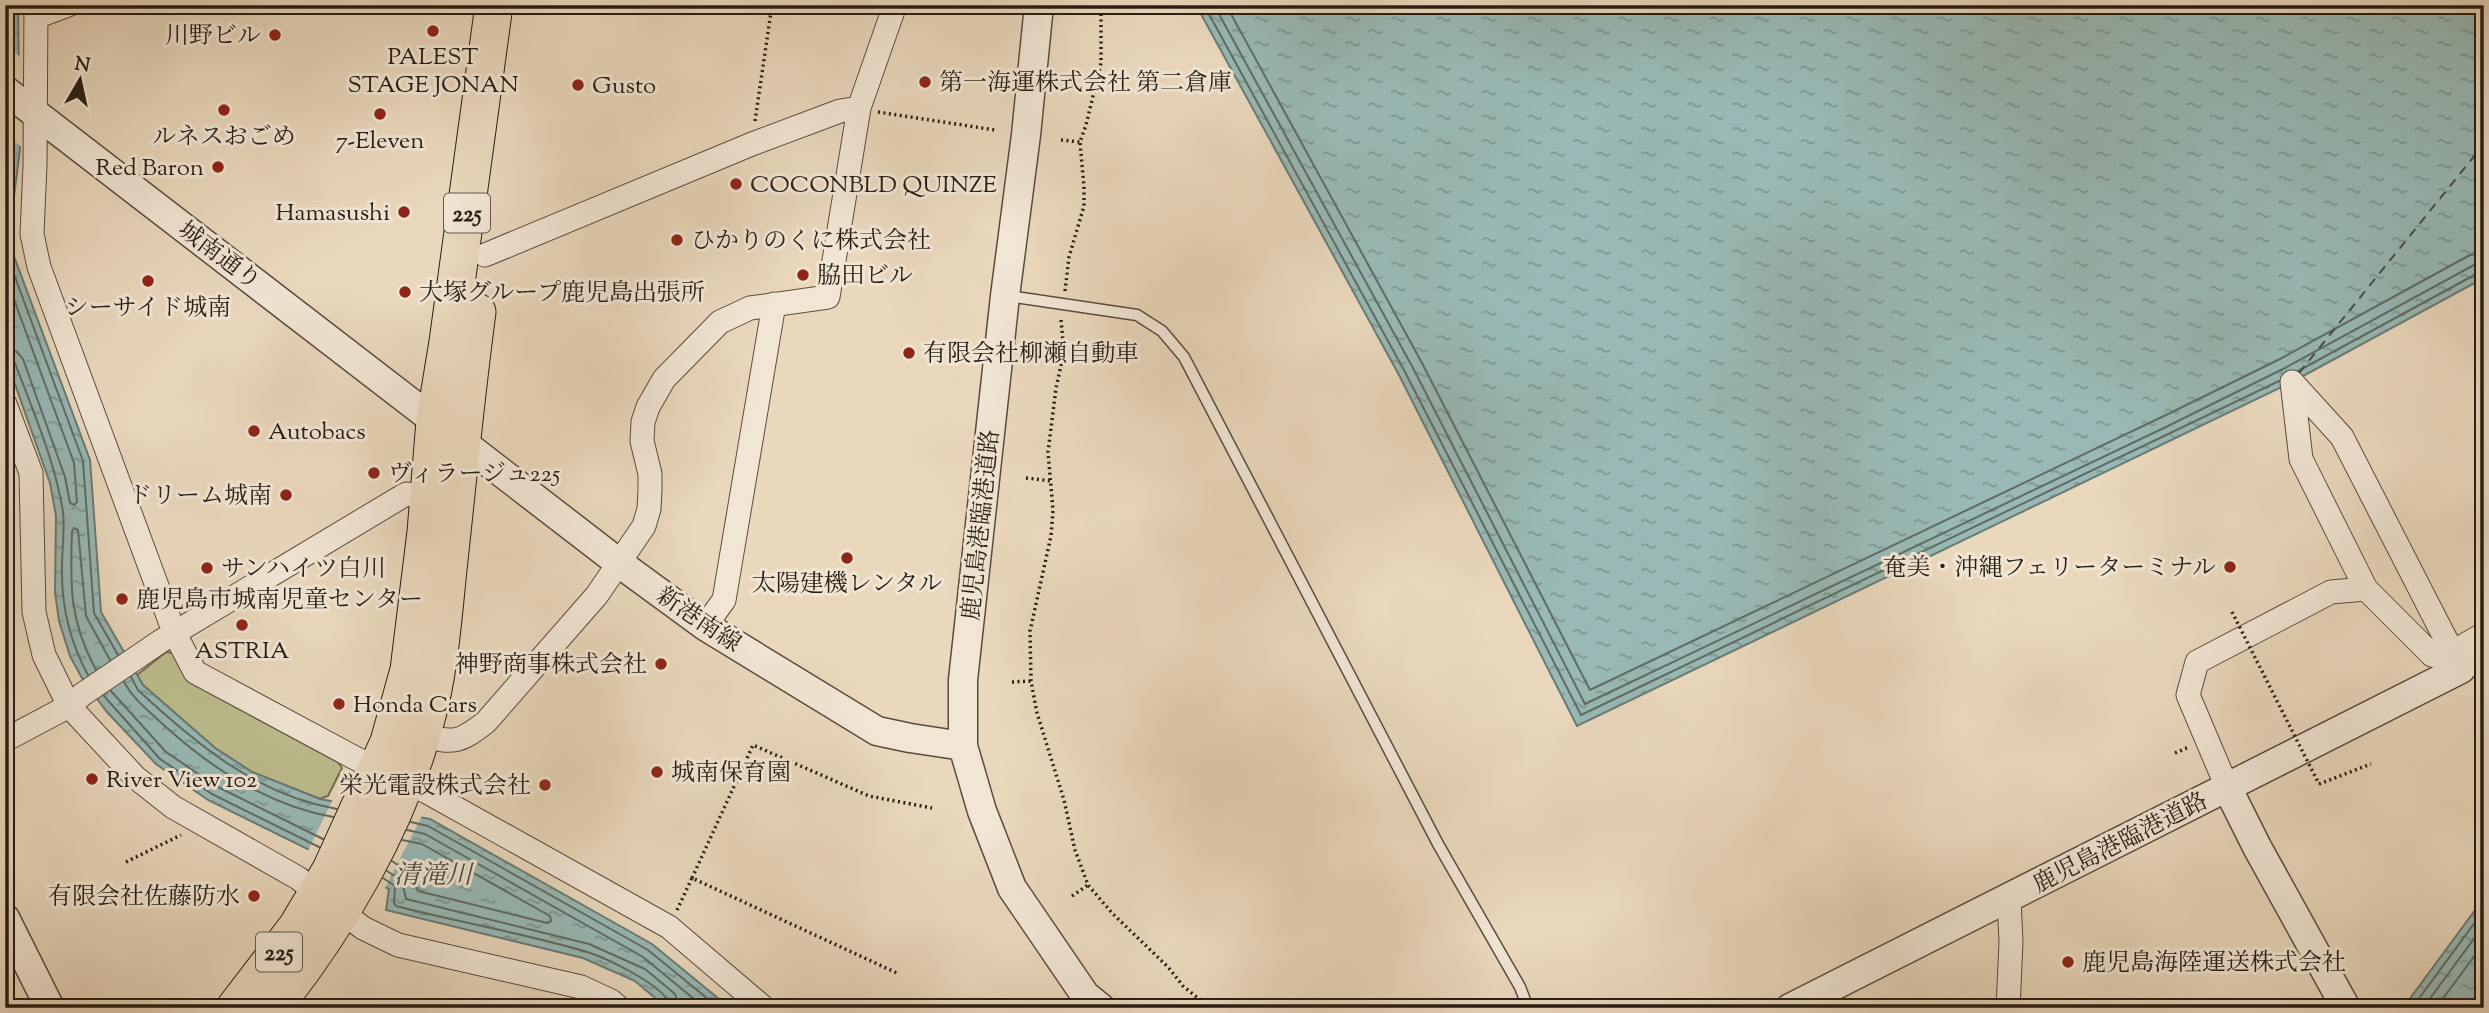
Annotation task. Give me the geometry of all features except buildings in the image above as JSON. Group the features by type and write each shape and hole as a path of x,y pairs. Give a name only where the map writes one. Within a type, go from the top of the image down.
{"highway":[{"name":"225","path":"273,1008 320,943 336,890 389,780 421,736 439,659 450,329 494,5"},
{"name":"225","path":"389,780 390,742 409,670 419,605 429,496 448,430 485,255 518,5"},
{"name":"225","path":"234,1008 297,927 336,890"}],"street":[{"path":"68,5 36,11 32,110 32,234 39,267 174,632 195,671 389,780 428,792 669,927 764,1008"},
{"path":"421,736 447,741 465,738 486,722 597,595 619,563 644,526 649,509 650,474 642,441 643,422 664,379 720,322 750,308 828,297 859,108 895,5"},
{"name":"鹿児島港臨港道路","path":"1039,5 963,680 963,746 982,811 1012,888 1085,995 1101,1008"},
{"name":"城南通り","path":"5,90 448,430"},
{"path":"485,255 752,144 840,111 859,108"},
{"path":"705,626 724,600 774,304"},
{"path":"2292,382 2342,437 2466,660 2432,655 2366,589 2301,459 2292,382"},
{"path":"5,404 31,472 34,612 44,655 135,776 173,807 202,825 298,878 336,890 363,928 398,945 581,987 611,1001 619,1008"},
{"name":"新港南線","path":"448,430 705,626 877,731 963,746"},
{"path":"5,740 77,700 174,632 406,494 429,496"},
{"path":"2366,589 2330,592 2197,662 2188,695 2227,787 2466,660 2484,634"},
{"name":"鹿児島港臨港道路","path":"1790,1008 2227,787 2346,1008"},
{"path":"2008,1008 2011,942 2009,899"},
{"path":"5,918 50,1008"}],"lane":[{"path":"1005,296 1137,315 1162,331 1184,357 1438,844 1520,987 1528,1008"}],"path":[{"path":"752,144 772,5"},
{"path":"1066,282 1069,257 1084,206 1080,142 1101,63 1101,5"},
{"path":"859,108 995,130"},
{"path":"1062,140 1080,142"},
{"path":"1061,322 1062,361 1048,452 1052,481 1051,536 1030,631 1031,681 1044,740 1064,800 1075,850 1088,885 1183,986 1199,999 1221,1008"},
{"path":"1026,478 1052,481"},
{"path":"2232,612 2319,785 2371,764"},
{"path":"1012,681 1031,681"},
{"path":"669,927 752,745 869,796 932,808"},
{"path":"126,862 202,825"},
{"path":"692,878 899,974"},
{"path":"1072,896 1088,885"}],"green space":[{"path":"166,652 173,653 189,682 338,762 342,768 328,796 320,799 252,772 215,748 143,685 137,675"}],"water":[{"name":"清滝川","path":"5,5 18,5 20,149 10,228 12,251 90,460 101,612 143,685 215,748 252,772 320,799 430,819 652,944 730,1008 667,1008 635,981 583,958 386,910 389,889 208,800 156,764 107,712 83,680 70,656 59,621 55,592 56,516 50,483 5,356"},
{"path":"1196,5 2484,5 2484,278 2292,382 1577,726 1399,375"},
{"path":"2484,898 2484,1008 2403,1008"}],"pier":[{"path":"5,45 23,59 23,148 5,134"},
{"path":"331,797 423,814 384,890 307,853 333,799"}],"ferry route":[{"path":"2299,373 2484,144"}],"place":[{"name":"PALEST STAGE JONAN","path":"433,31"},
{"name":"川野ビル","path":"275,35"},
{"name":"第一海運株式会社 第二倉庫","path":"925,82"},
{"name":"Gusto","path":"578,85"},
{"name":"ルネスおごめ","path":"224,110"},
{"name":"7-Eleven","path":"380,114"},
{"name":"Red Baron","path":"218,167"},
{"name":"COCONBLD QUINZE","path":"736,184"},
{"name":"Hamasushi","path":"404,212"},
{"name":"ひかりのくに株式会社","path":"677,240"},
{"name":"脇田ビル","path":"803,275"},
{"name":"シーサイド城南","path":"148,281"},
{"name":"大塚グループ鹿児島出張所","path":"405,292"},
{"name":"有限会社柳瀬自動車","path":"909,353"},
{"name":"Autobacs","path":"254,431"},
{"name":"ヴィラージュ225","path":"374,473"},
{"name":"ドリーム城南","path":"286,495"},
{"name":"太陽建機レンタル","path":"847,558"},
{"name":"奄美・沖縄フェリーターミナル","path":"2230,567"},
{"name":"サンハイツ白川","path":"207,568"},
{"name":"鹿児島市城南児童センター","path":"122,599"},
{"name":"ASTRIA","path":"242,625"},
{"name":"神野商事株式会社","path":"661,664"},
{"name":"Honda Cars","path":"339,704"},
{"name":"城南保育園","path":"657,772"},
{"name":"River View 102","path":"92,779"},
{"name":"栄光電設株式会社","path":"545,785"},
{"name":"有限会社佐藤防水","path":"254,896"},
{"name":"鹿児島海陸運送株式会社","path":"2068,962"}]}
